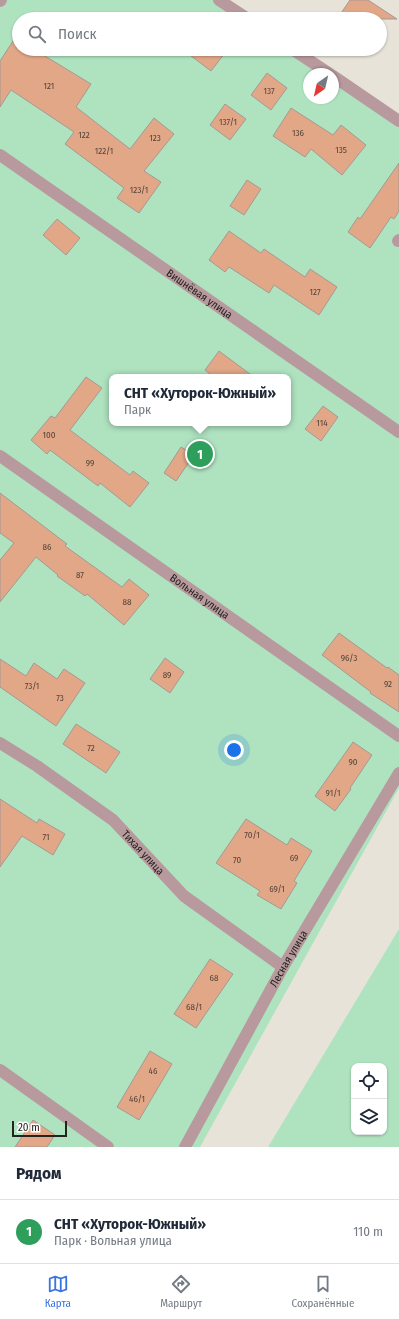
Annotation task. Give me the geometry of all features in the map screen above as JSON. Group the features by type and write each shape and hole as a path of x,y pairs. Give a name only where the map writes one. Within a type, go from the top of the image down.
{"street":[{"path":"219,0 237,12"},
{"path":"303,56 321,68"},
{"path":"339,80 399,121"},
{"name":"Вишнёвая улица","path":"0,155 399,432"},
{"name":"Вольная улица","path":"0,456 399,736"},
{"name":"Тихая улица","path":"0,743 37,766 113,820 184,896 283,967"},
{"name":"Лесная улица","path":"185,1147 283,967 399,773"},
{"path":"0,1070 108,1147"}],"green space":[{"path":"0,0 219,0 237,12 12,12 12,56 303,56 321,68 303,68 303,104 339,104 339,80 399,121 399,788 200,1147 0,1147"},
{"path":"399,929 399,1147 268,1147"}],"building":[{"path":"350,0 368,0 386,12 342,12"},
{"path":"387,12 397,19 387,19"},
{"path":"12,43 12,56 45,56 91,84 76,107 130,149 154,118 174,134 144,171 161,182 139,213 117,198 124,188 65,144 74,132 11,90 0,107 0,61"},
{"path":"191,56 223,56 211,71"},
{"path":"267,73 287,88 271,110 251,95"},
{"path":"225,104 246,119 230,140 210,125"},
{"path":"291,108 333,135 341,125 366,145 342,175 311,149 305,157 273,136"},
{"path":"399,163 399,211 394,219 391,217 370,248 348,232 358,217 360,219"},
{"path":"247,180 261,189 244,215 230,206"},
{"path":"57,219 80,238 66,255 43,235"},
{"path":"229,231 261,253 264,249 305,277 310,269 337,287 319,315 274,285 269,293 229,267 225,272 209,260"},
{"path":"219,351 250,374 210,374 205,370"},
{"path":"86,377 102,388 70,430 130,475 133,471 149,483 130,507 100,483 98,486 50,450 47,454 31,440 51,416 55,418"},
{"path":"323,406 338,417 321,441 305,429"},
{"path":"181,447 194,455 176,481 164,473"},
{"path":"0,493 67,544 65,546 122,587 129,579 149,595 124,625 87,594 85,596 57,576 58,575 36,557 0,602 0,560 14,543 0,533"},
{"path":"339,633 399,675 399,712 370,693 371,692 322,655"},
{"path":"165,658 184,672 170,693 150,679"},
{"path":"0,659 26,676 34,663 57,679 64,669 85,683 56,726 0,687"},
{"path":"76,724 120,752 106,773 63,744"},
{"path":"353,742 372,755 350,788 351,789 335,811 315,796"},
{"path":"0,799 37,823 39,819 65,834 53,855 22,836 0,867"},
{"path":"246,819 287,845 291,838 312,851 294,881 297,883 281,909 257,895 260,891 216,863"},
{"path":"210,959 233,974 196,1028 174,1014"},
{"path":"150,1051 172,1064 139,1120 117,1107"},
{"path":"33,1120 55,1135 47,1147 15,1147"}],"place":[{"name":"СНТ «Хуторок-Южный»","path":"200,454"}]}
